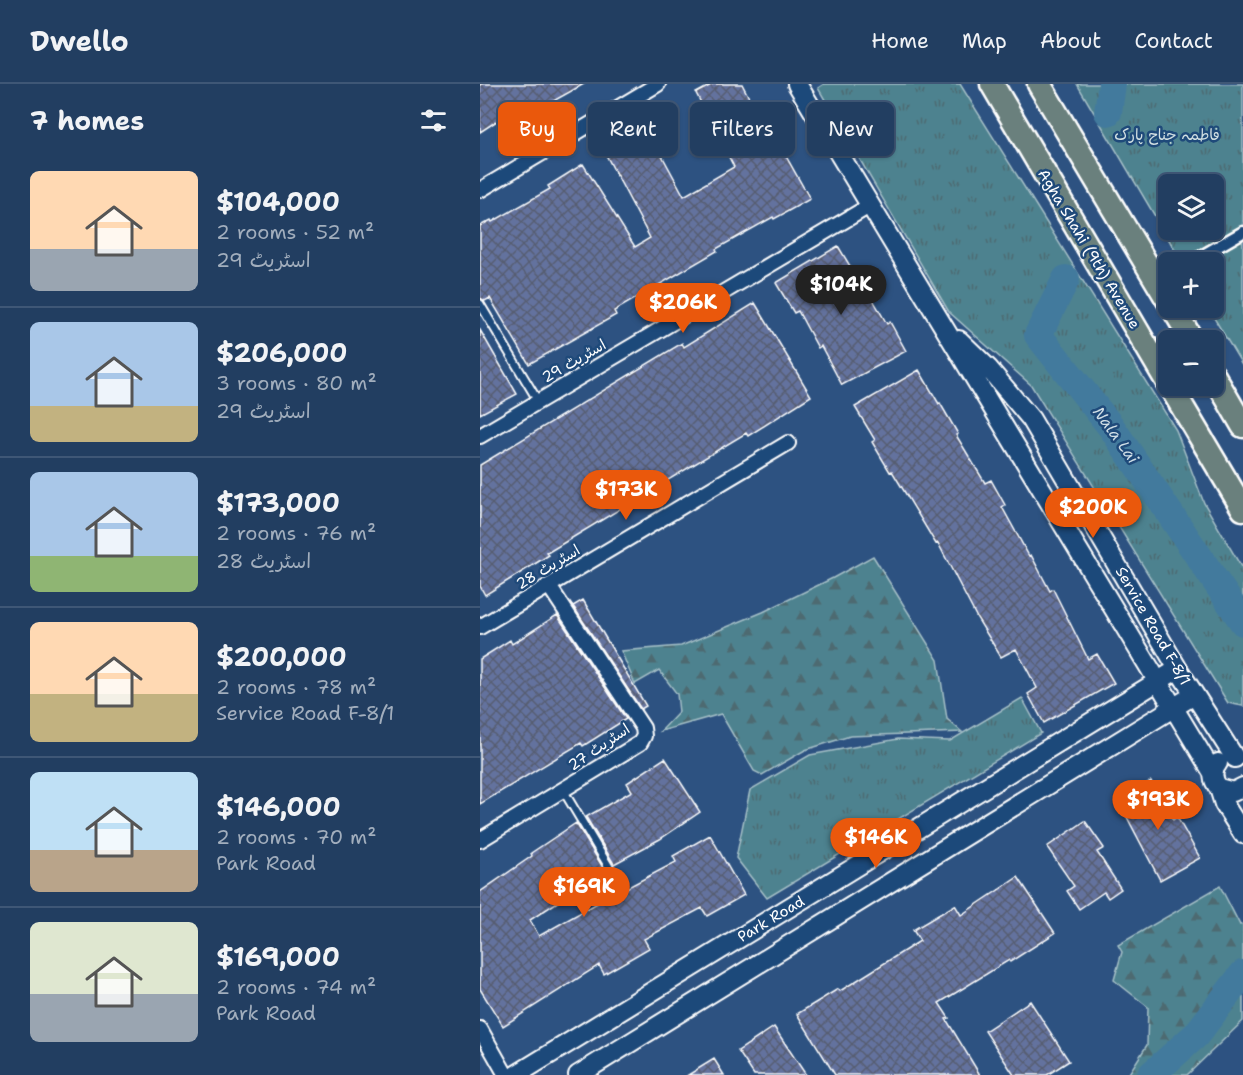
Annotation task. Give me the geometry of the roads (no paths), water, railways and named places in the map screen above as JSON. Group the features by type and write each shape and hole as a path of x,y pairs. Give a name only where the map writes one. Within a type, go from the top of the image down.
{"main road":[{"name":"Agha Shahi (9th) Avenue","path":"992,84 1158,365"},
{"path":"1039,84 1158,276"},
{"path":"1224,393 1243,426"},
{"name":"Agha Shahi (9th) Avenue","path":"1176,396 1243,509"}],"street":[{"path":"480,190 658,84"},
{"name":"Service Road F-8/1","path":"797,84 1159,682 1216,781 1224,804 1243,834"},
{"name":"اسٹریٹ 29","path":"480,436 871,205"},
{"path":"1208,252 1243,232"},
{"name":"Service Road F-8/1","path":"942,324 989,369 1031,419 1178,669 1240,759"},
{"name":"اسٹریٹ 28","path":"480,627 788,443"},
{"name":"اسٹریٹ 27","path":"480,840 640,742 644,736 643,728 549,586"},
{"name":"Park Road","path":"516,1075 1178,669"},
{"name":"Park Road","path":"578,1075 1194,695"},
{"path":"1240,759 1221,760 1216,781 1233,792 1243,787"},
{"path":"480,1029 506,1075"}],"lane":[{"path":"480,304 538,401"},
{"path":"563,790 615,878"}],"waterway":[{"name":"Nala Lai","path":"1108,112 1112,84"},
{"name":"Nala Lai","path":"1066,279 1038,335 1112,428 1243,622"},
{"name":"Nala Lai","path":"1151,1075 1196,1035 1243,974"}],"park label":[{"name":"فاطمہ جناح پارک","path":"1167,135"}]}
